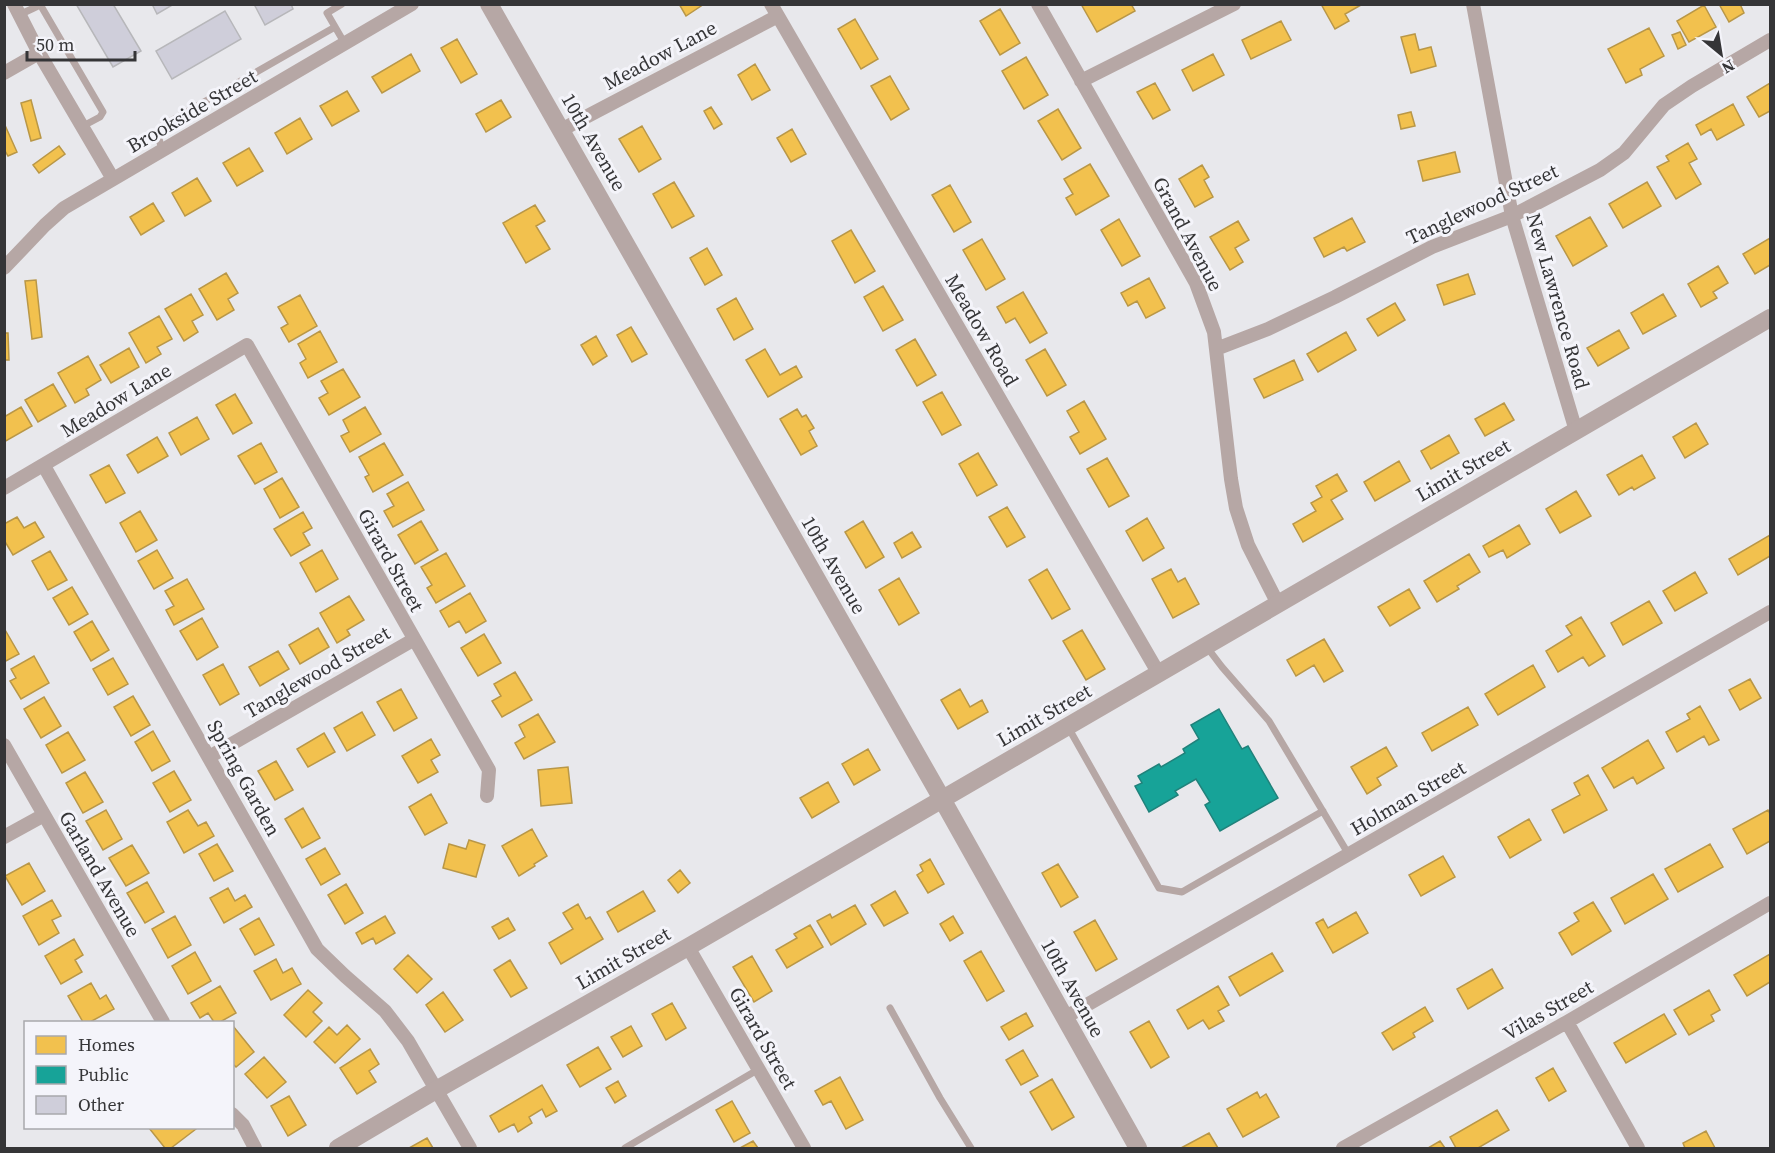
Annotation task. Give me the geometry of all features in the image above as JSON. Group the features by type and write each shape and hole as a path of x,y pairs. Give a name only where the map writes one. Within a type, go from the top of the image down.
{"street":[{"name":"Brookside Street","path":"4,268 64,208 412,4"},
{"name":"10th Avenue","path":"489,4 942,799 1138,1149"},
{"name":"Grand Avenue","path":"1038,4 1196,283 1214,332 1236,508 1248,546 1278,604"},
{"path":"1081,81 1234,4"},
{"name":"New Lawrence Road","path":"1473,4 1512,216 1576,431"},
{"path":"16,10 113,179"},
{"name":"Meadow Lane","path":"561,130 774,10"},
{"name":"Meadow Road","path":"774,10 1159,674"},
{"name":"Tanglewood Street","path":"1216,349 1277,325 1432,247 1512,216 1600,170 1624,153 1664,105 1770,40"},
{"path":"4,73 39,53"},
{"name":"Limit Street","path":"338,1149 436,1090 688,947 1770,318"},
{"name":"Meadow Lane","path":"4,488 247,345"},
{"name":"Girard Street","path":"247,345 489,770 487,796"},
{"name":"Spring Garden","path":"44,466 317,949 384,1011 408,1041 470,1149"},
{"name":"Holman Street","path":"1064,1018 1770,612"},
{"name":"Tanglewood Street","path":"209,757 413,640"},
{"name":"Garland Avenue","path":"4,745 162,1021"},
{"path":"4,837 44,814"},
{"name":"Vilas Street","path":"1343,1149 1770,903"},
{"name":"Girard Street","path":"688,947 804,1149"},
{"path":"1567,1022 1638,1149"},
{"path":"234,1116 243,1125 255,1149"}],"lane":[{"path":"342,4 327,13 345,44"},
{"path":"16,10 41,6 103,112 100,117 83,126"},
{"path":"162,150 158,135 162,126 335,27"},
{"path":"1206,646 1269,721 1349,855"},
{"path":"1068,727 1159,888 1182,892 1323,812"},
{"path":"891,1008 971,1149"},
{"path":"625,1149 637,1145 759,1069"}],"building: Homes":[{"path":"679,4 704,4 686,16"},
{"path":"1081,4 1131,4 1135,11 1097,32"},
{"path":"1321,4 1361,5 1345,14 1349,21 1335,29"},
{"path":"1719,4 1740,4 1744,13 1729,22"},
{"path":"1704,5 1716,27 1689,42 1677,21"},
{"path":"1000,9 1020,43 1000,55 980,21"},
{"path":"855,19 878,59 861,69 838,29"},
{"path":"1281,21 1291,40 1251,59 1242,40"},
{"path":"1649,28 1664,56 1640,69 1642,75 1626,83 1608,49"},
{"path":"1680,32 1686,45 1678,49 1672,35"},
{"path":"1415,34 1419,50 1431,47 1436,66 1411,73 1401,37"},
{"path":"457,39 477,74 461,83 441,48"},
{"path":"411,54 420,71 382,93 372,77"},
{"path":"1213,54 1224,75 1193,91 1182,70"},
{"path":"1026,57 1048,95 1024,109 1002,71"},
{"path":"755,64 770,90 752,100 738,75"},
{"path":"890,76 909,109 891,120 871,86"},
{"path":"1155,83 1170,110 1153,119 1137,92"},
{"path":"1770,83 1770,111 1759,117 1747,97"},
{"path":"347,91 359,111 332,126 320,106"},
{"path":"31,100 41,138 31,141 21,103"},
{"path":"501,100 511,117 486,132 476,114"},
{"path":"1733,104 1744,125 1717,140 1711,129 1701,135 1696,125"},
{"path":"711,107 722,124 714,129 704,111"},
{"path":"1058,109 1081,148 1062,160 1038,121"},
{"path":"1411,112 1415,126 1401,129 1398,115"},
{"path":"300,118 312,139 287,154 275,133"},
{"path":"4,123 17,152 8,156 4,149"},
{"path":"642,126 661,159 639,172 619,139"},
{"path":"792,129 806,154 791,162 777,138"},
{"path":"1688,143 1697,159 1689,163 1701,184 1676,199 1657,167 1669,161 1666,156"},
{"path":"59,146 65,154 39,173 33,165"},
{"path":"249,148 263,171 237,186 223,163"},
{"path":"1455,152 1460,172 1423,181 1418,161"},
{"path":"1090,164 1109,196 1076,215 1066,198 1073,194 1064,179"},
{"path":"1202,165 1209,177 1204,180 1213,197 1195,207 1179,179"},
{"path":"197,178 211,201 185,216 172,193"},
{"path":"674,182 694,216 672,228 653,194"},
{"path":"1647,182 1661,206 1623,228 1609,204"},
{"path":"950,185 971,222 954,232 932,195"},
{"path":"153,203 164,221 141,235 130,217"},
{"path":"535,205 545,221 536,226 550,249 526,263 503,223"},
{"path":"1590,217 1607,246 1573,266 1556,236"},
{"path":"1352,218 1365,242 1347,251 1344,247 1324,257 1314,238"},
{"path":"1119,219 1140,256 1122,266 1101,230"},
{"path":"1238,221 1249,240 1235,248 1243,262 1230,270 1210,237"},
{"path":"851,230 875,271 855,283 832,241"},
{"path":"1770,238 1770,265 1755,274 1743,254"},
{"path":"982,239 1005,279 986,290 963,250"},
{"path":"707,248 722,275 705,285 690,258"},
{"path":"1718,266 1728,283 1713,292 1717,298 1701,307 1688,284"},
{"path":"226,273 238,293 228,299 234,310 217,320 199,289"},
{"path":"1468,274 1475,294 1444,305 1437,285"},
{"path":"1149,278 1165,308 1146,318 1137,301 1128,306 1121,293"},
{"path":"36,280 42,337 32,339 25,281"},
{"path":"883,286 903,320 883,331 864,297"},
{"path":"1023,292 1047,333 1030,343 1015,318 1006,323 997,307"},
{"path":"191,294 203,315 192,321 198,332 184,341 165,309"},
{"path":"1663,294 1676,316 1643,334 1631,313"},
{"path":"300,295 317,326 289,342 281,328 288,324 278,307"},
{"path":"736,298 753,329 734,340 717,309"},
{"path":"1395,303 1405,320 1378,336 1367,319"},
{"path":"159,316 172,339 157,347 161,354 146,363 129,333"},
{"path":"631,327 647,354 632,362 617,335"},
{"path":"1619,330 1629,348 1598,366 1587,348"},
{"path":"320,331 337,362 308,378 300,363 306,359 298,344"},
{"path":"1346,332 1356,350 1318,372 1307,354"},
{"path":"4,333 8,333 9,360 4,360"},
{"path":"596,336 607,356 593,365 581,345"},
{"path":"915,339 936,375 917,386 896,350"},
{"path":"129,348 139,367 111,383 100,365"},
{"path":"765,349 780,375 796,366 802,377 768,397 746,360"},
{"path":"1045,349 1066,385 1047,396 1026,360"},
{"path":"88,356 101,380 86,389 89,395 75,403 58,373"},
{"path":"1294,360 1303,380 1264,398 1254,379"},
{"path":"343,369 360,397 329,415 319,398 328,393 321,381"},
{"path":"53,384 66,406 38,422 25,400"},
{"path":"942,392 961,425 942,435 923,402"},
{"path":"235,394 252,423 233,434 216,405"},
{"path":"1084,401 1106,439 1080,454 1070,437 1079,432 1067,411"},
{"path":"1504,403 1514,420 1485,436 1475,419"},
{"path":"21,407 32,426 4,442 4,417"},
{"path":"365,407 381,434 350,452 341,436 349,432 343,420"},
{"path":"797,409 802,417 806,415 814,428 809,431 817,446 801,455 780,419"},
{"path":"197,417 209,439 181,455 169,433"},
{"path":"1696,423 1708,444 1685,458 1673,437"},
{"path":"1449,435 1459,453 1431,469 1421,451"},
{"path":"157,437 168,456 138,473 127,455"},
{"path":"261,443 277,472 255,484 238,456"},
{"path":"384,443 403,475 373,492 365,477 369,475 359,457"},
{"path":"978,453 997,485 977,496 959,464"},
{"path":"1642,455 1655,478 1634,490 1632,487 1619,495 1607,475"},
{"path":"1107,458 1129,496 1109,507 1087,469"},
{"path":"1399,461 1410,481 1375,501 1364,482"},
{"path":"109,465 125,493 106,503 90,475"},
{"path":"1337,474 1347,491 1331,500 1343,519 1303,542 1293,524 1316,511 1311,503 1322,497 1316,486"},
{"path":"282,478 299,507 280,518 264,489"},
{"path":"408,482 424,510 393,527 384,511 394,506 387,494"},
{"path":"1576,491 1591,516 1560,533 1546,509"},
{"path":"1007,507 1025,537 1007,547 989,517"},
{"path":"140,511 157,540 136,552 120,523"},
{"path":"303,512 312,528 303,533 310,545 291,556 274,529"},
{"path":"17,517 24,528 35,522 44,537 13,555 4,540 4,524"},
{"path":"1147,518 1164,548 1143,561 1126,531"},
{"path":"421,521 438,550 415,564 398,535"},
{"path":"863,521 884,557 866,568 845,532"},
{"path":"1519,525 1530,544 1507,558 1503,550 1489,557 1483,546"},
{"path":"912,532 921,547 902,558 894,543"},
{"path":"1770,535 1770,556 1738,575 1729,559"},
{"path":"157,550 173,578 154,589 138,561"},
{"path":"322,550 338,579 316,592 300,563"},
{"path":"50,551 67,580 48,590 32,561"},
{"path":"446,553 465,586 436,603 427,588 432,585 421,567"},
{"path":"1469,554 1480,572 1457,586 1459,589 1437,602 1424,581"},
{"path":"1047,569 1070,609 1052,619 1029,580"},
{"path":"1171,569 1178,582 1185,578 1199,604 1173,618 1152,579"},
{"path":"1695,572 1707,593 1675,611 1663,591"},
{"path":"899,578 919,613 899,625 879,590"},
{"path":"187,579 204,609 174,625 166,610 174,606 165,591"},
{"path":"72,587 88,614 69,625 53,598"},
{"path":"1409,589 1420,608 1390,626 1378,607"},
{"path":"470,593 486,621 466,633 459,621 449,627 440,611"},
{"path":"349,596 364,620 347,630 350,635 337,643 320,613"},
{"path":"1649,601 1662,623 1623,645 1611,623"},
{"path":"1581,617 1605,656 1589,666 1583,657 1558,672 1546,651 1572,635 1566,626"},
{"path":"202,618 218,647 197,660 180,631"},
{"path":"92,621 109,650 91,661 74,632"},
{"path":"4,628 19,654 4,662"},
{"path":"318,628 329,647 300,664 289,645"},
{"path":"1082,630 1105,669 1086,680 1063,641"},
{"path":"484,634 501,663 478,676 461,648"},
{"path":"1324,639 1343,671 1324,682 1314,665 1296,676 1287,660"},
{"path":"278,651 289,669 260,686 249,667"},
{"path":"34,656 49,683 21,699 10,681 16,678 11,669"},
{"path":"113,658 128,684 108,695 93,669"},
{"path":"223,664 239,694 220,705 203,675"},
{"path":"1533,665 1545,687 1498,715 1485,694"},
{"path":"515,672 532,700 502,717 492,701 501,696 494,684"},
{"path":"1750,679 1761,698 1740,710 1729,690"},
{"path":"401,689 417,718 394,731 377,702"},
{"path":"960,689 970,707 982,700 988,712 958,729 941,700"},
{"path":"133,696 150,725 131,736 114,707"},
{"path":"44,697 61,726 41,738 24,709"},
{"path":"1700,706 1719,740 1709,745 1704,736 1677,752 1666,732 1690,719 1687,714"},
{"path":"1468,707 1478,725 1432,751 1422,733"},
{"path":"362,712 375,735 347,751 334,728"},
{"path":"538,714 555,742 524,759 515,743 525,737 519,725"},
{"path":"153,731 170,761 152,771 135,742"},
{"path":"68,732 85,760 62,773 46,745"},
{"path":"324,733 335,752 308,767 297,749"},
{"path":"431,739 440,755 431,760 438,772 418,783 402,756"},
{"path":"1648,740 1664,768 1637,784 1633,777 1614,788 1602,768"},
{"path":"1386,747 1397,766 1377,778 1381,785 1367,794 1351,767"},
{"path":"868,749 880,770 854,785 842,764"},
{"path":"276,761 293,790 275,800 258,771"},
{"path":"568,767 572,803 541,806 538,770"},
{"path":"174,771 191,800 170,812 153,783"},
{"path":"85,772 103,802 83,813 66,783"},
{"path":"1588,775 1607,810 1564,833 1552,810 1580,795 1574,783"},
{"path":"828,782 839,802 812,818 800,798"},
{"path":"431,794 447,823 425,835 409,807"},
{"path":"303,808 320,838 302,848 285,819"},
{"path":"106,810 122,839 103,850 86,821"},
{"path":"188,810 198,826 206,822 214,836 184,853 167,822"},
{"path":"1768,810 1770,841 1747,854 1733,829"},
{"path":"1529,819 1541,840 1510,858 1498,837"},
{"path":"532,829 547,856 519,876 502,846"},
{"path":"469,840 485,845 476,877 443,868 449,844 466,849"},
{"path":"217,844 233,871 214,881 199,854"},
{"path":"1710,844 1723,867 1678,892 1665,869"},
{"path":"132,845 149,873 126,886 109,858"},
{"path":"325,848 340,874 321,885 306,859"},
{"path":"1443,856 1455,877 1421,896 1409,875"},
{"path":"930,859 944,884 928,893 917,875 923,871 920,865"},
{"path":"29,863 45,891 22,905 5,876"},
{"path":"1058,864 1078,897 1061,907 1042,873"},
{"path":"680,870 690,883 678,893 668,880"},
{"path":"1653,874 1668,899 1625,924 1611,898"},
{"path":"147,882 164,912 145,923 127,893"},
{"path":"346,884 363,913 345,924 328,895"},
{"path":"228,888 235,901 245,895 252,907 224,923 210,898"},
{"path":"643,891 655,911 618,932 607,912"},
{"path":"895,891 908,913 884,926 871,905"},
{"path":"52,900 61,916 52,920 59,933 39,945 23,916"},
{"path":"1593,902 1611,931 1572,955 1559,933 1579,921 1574,913"},
{"path":"578,904 586,919 590,917 603,939 561,964 549,943 573,929 563,913"},
{"path":"855,905 866,924 831,945 817,921 830,914 832,918"},
{"path":"1356,912 1368,933 1333,953 1316,923 1323,919 1328,928"},
{"path":"175,916 191,945 168,958 152,929"},
{"path":"385,916 395,933 376,944 373,938 362,944 356,933"},
{"path":"953,916 963,933 950,941 940,924"},
{"path":"259,918 274,945 255,955 240,929"},
{"path":"508,918 515,930 499,939 492,927"},
{"path":"1095,920 1117,959 1096,971 1074,932"},
{"path":"810,925 823,947 787,968 776,950 797,938 794,934"},
{"path":"74,939 83,955 75,960 82,972 61,984 45,956"},
{"path":"981,951 1004,991 987,1001 964,961"},
{"path":"195,952 211,981 188,994 172,966"},
{"path":"1272,953 1283,971 1240,996 1229,977"},
{"path":"1770,954 1770,982 1747,996 1734,975"},
{"path":"408,955 432,979 417,993 394,969"},
{"path":"752,956 772,991 754,1002 733,967"},
{"path":"276,959 283,973 292,968 301,984 271,1000 254,971"},
{"path":"510,960 527,988 511,997 494,970"},
{"path":"1492,969 1503,988 1468,1009 1457,989"},
{"path":"91,983 100,999 106,995 114,1009 92,1021 82,1021 68,996"},
{"path":"220,986 236,1013 222,1021 213,1021 208,1013 200,1018 191,1003"},
{"path":"1218,986 1229,1005 1218,1011 1224,1021 1209,1029 1203,1020 1188,1029 1177,1010"},
{"path":"308,990 322,1003 313,1012 322,1021 306,1037 284,1015"},
{"path":"1709,990 1720,1010 1711,1015 1714,1021 1689,1035 1674,1010"},
{"path":"443,992 463,1020 445,1032 426,1005"},
{"path":"672,1003 686,1028 666,1040 652,1014"},
{"path":"1425,1007 1433,1021 1413,1033 1415,1037 1393,1050 1382,1033"},
{"path":"1026,1013 1033,1026 1009,1040 1001,1027"},
{"path":"1664,1014 1676,1034 1626,1063 1614,1043"},
{"path":"1149,1021 1169,1057 1151,1068 1130,1032"},
{"path":"347,1025 360,1039 335,1063 314,1042 329,1027 337,1035"},
{"path":"631,1026 642,1046 623,1057 611,1037"},
{"path":"234,1027 254,1052 236,1067 234,1065"},
{"path":"598,1047 611,1069 580,1087 567,1065"},
{"path":"370,1049 379,1064 369,1071 376,1082 357,1094 340,1068"},
{"path":"1023,1050 1038,1076 1021,1085 1006,1060"},
{"path":"264,1057 286,1082 267,1098 245,1074"},
{"path":"1553,1068 1566,1091 1549,1101 1536,1078"},
{"path":"840,1077 863,1120 846,1129 831,1101 823,1105 815,1091"},
{"path":"1052,1079 1074,1117 1052,1130 1030,1092"},
{"path":"618,1081 626,1096 615,1103 606,1088"},
{"path":"542,1085 557,1111 546,1117 542,1109 529,1117 532,1123 518,1132 514,1124 499,1132 490,1116"},
{"path":"1257,1092 1260,1098 1266,1094 1279,1117 1243,1137 1227,1109"},
{"path":"289,1096 306,1125 288,1136 271,1106"},
{"path":"732,1101 750,1133 734,1142 716,1110"},
{"path":"1497,1110 1509,1130 1478,1148 1456,1148 1450,1137"},
{"path":"150,1129 196,1129 171,1148 165,1148"},
{"path":"1706,1131 1715,1148 1685,1148 1683,1143"},
{"path":"1209,1133 1218,1148 1181,1148"},
{"path":"427,1138 433,1148 409,1148"},
{"path":"753,1141 758,1148 740,1148"},
{"path":"1440,1141 1445,1148 1428,1148"}],"building: Public":[{"path":"1219,709 1242,749 1248,746 1278,798 1220,831 1205,805 1210,802 1196,779 1175,791 1178,795 1149,812 1135,786 1142,783 1138,776 1159,764 1161,767 1185,753 1183,749 1199,739 1191,725"}],"building: Other":[{"path":"76,4 113,4 141,51 113,67"},
{"path":"152,4 174,4 157,14"},
{"path":"254,4 291,4 293,9 265,25"},
{"path":"225,11 241,39 172,79 156,51"}]}
